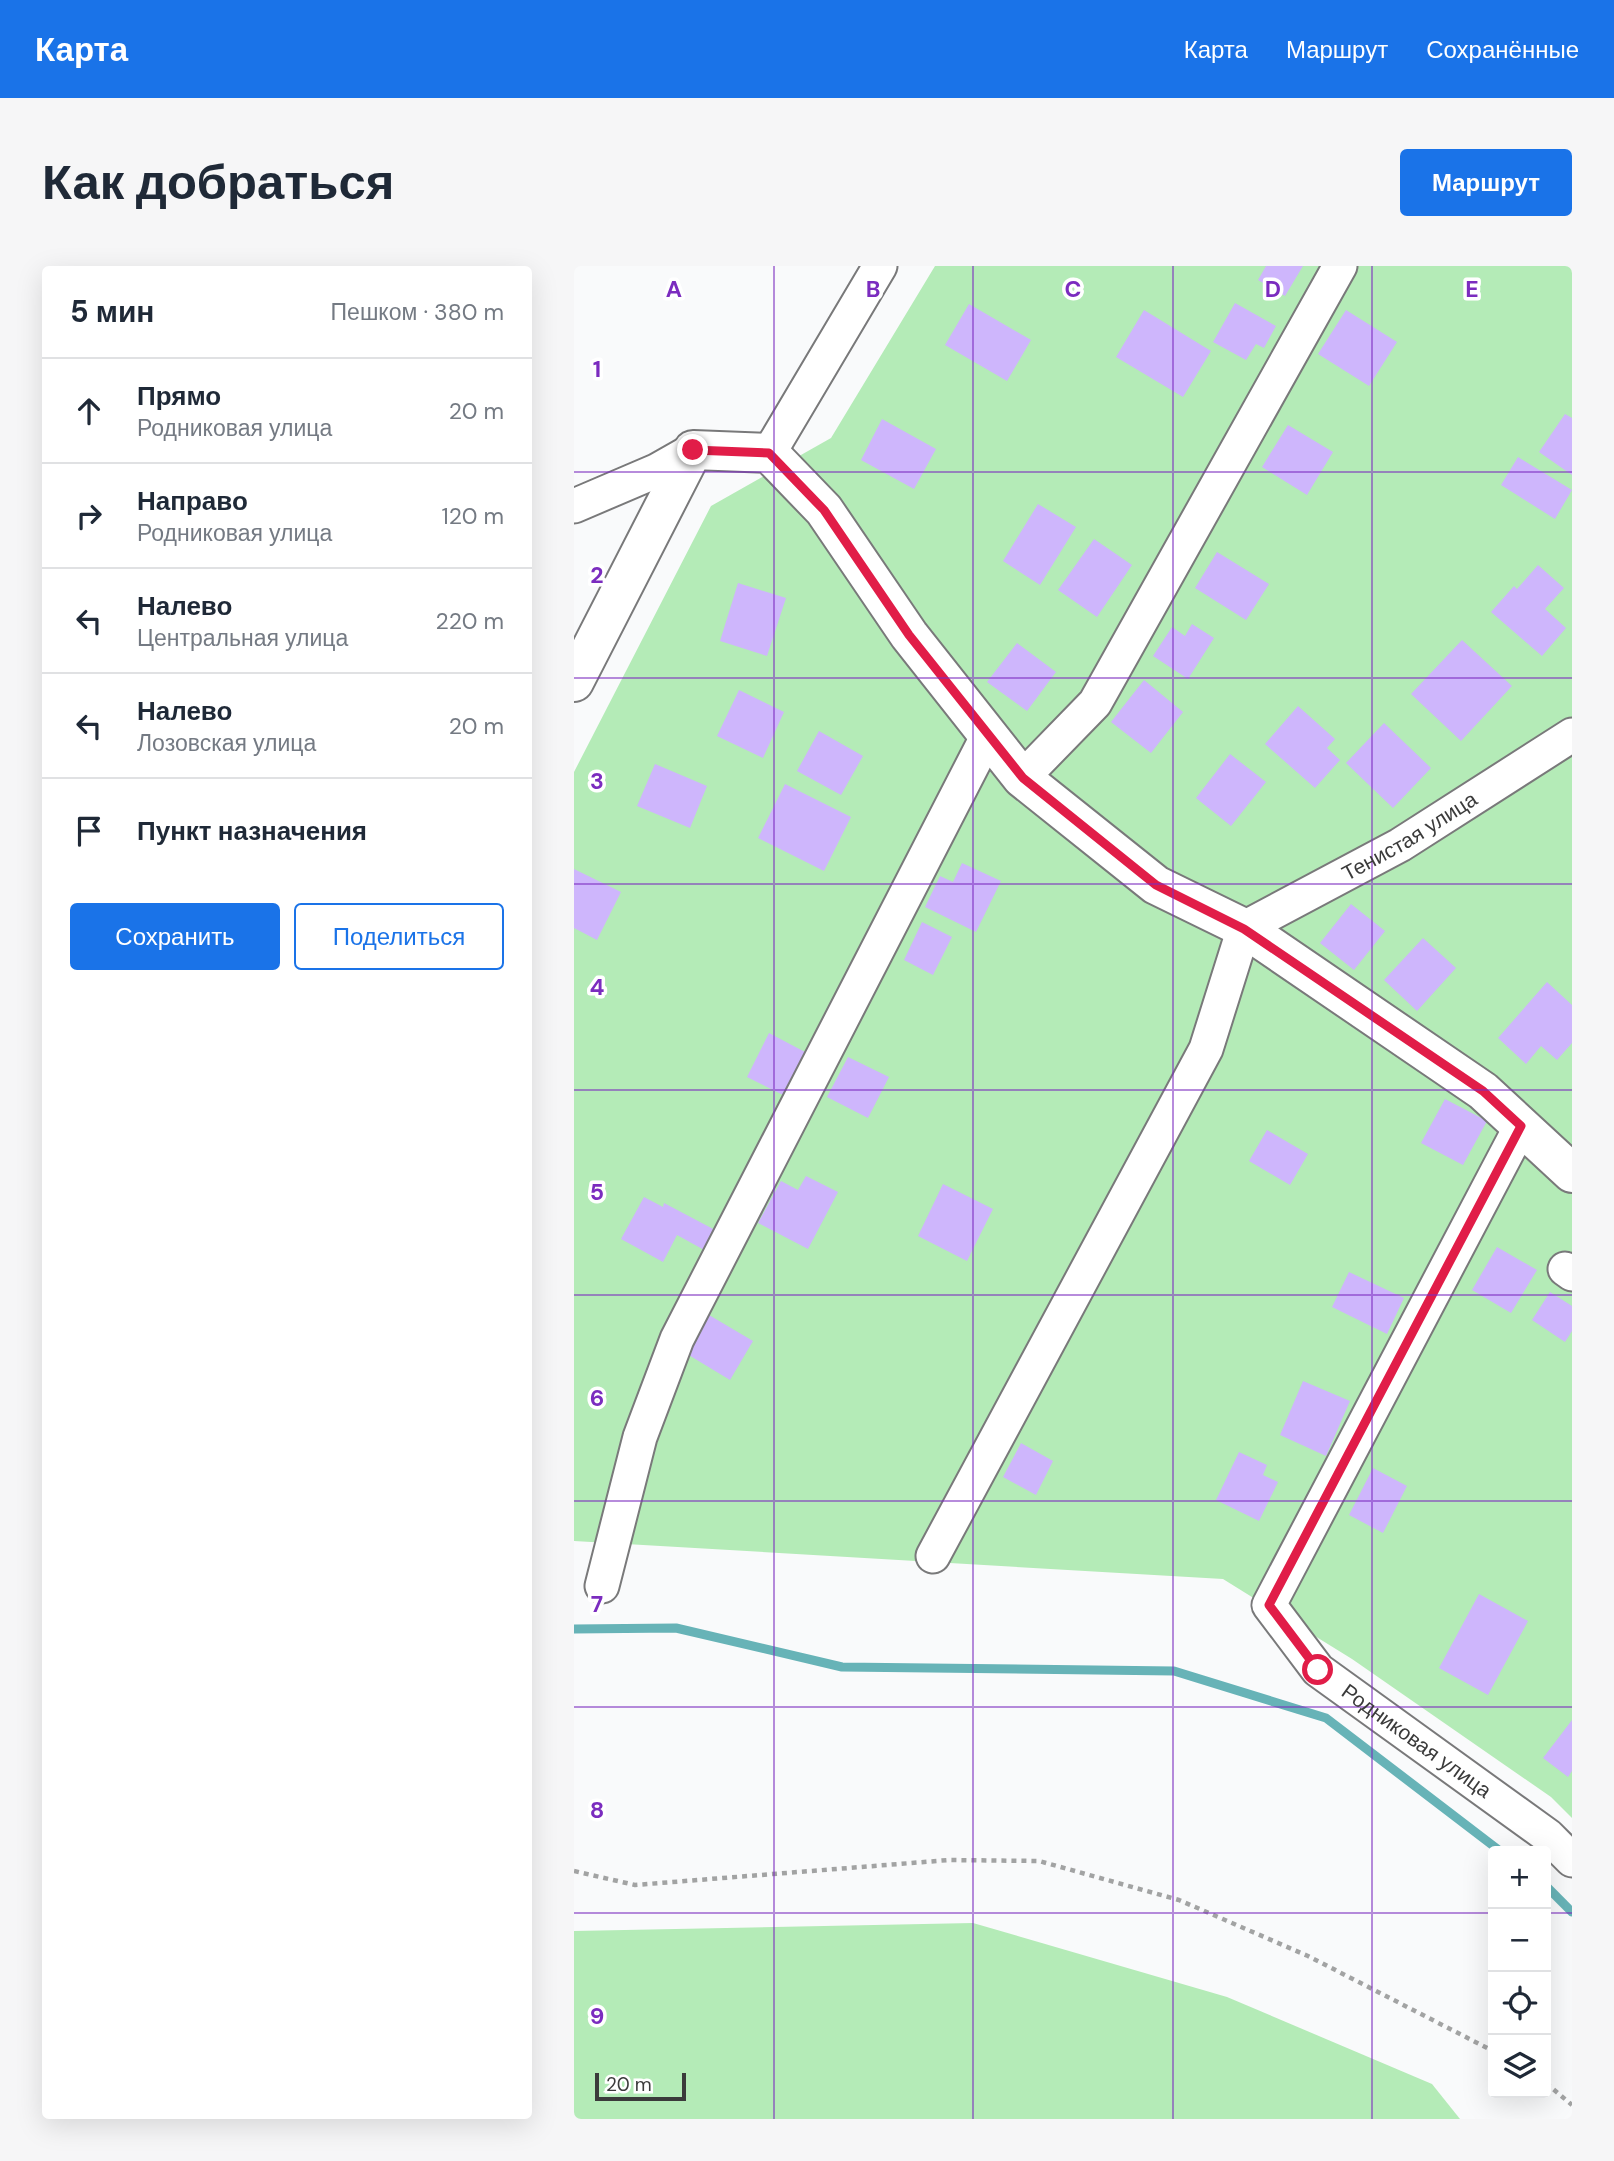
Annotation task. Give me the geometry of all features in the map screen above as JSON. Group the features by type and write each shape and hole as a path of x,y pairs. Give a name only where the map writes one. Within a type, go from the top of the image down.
{"main road":[{"path":"574,682 693,450 769,453 824,510 909,635 1023,778 1156,885 1244,929 1483,1091 1572,1173"}],"street":[{"path":"769,453 880,266"},
{"path":"1023,778 1095,703 1340,266"},
{"path":"574,506 656,471 693,450"},
{"path":"601,1586 640,1437 677,1339 988,735"},
{"name":"Тенистая улица","path":"1244,929 1400,845 1565,749"},
{"path":"933,1556 1206,1049 1244,929"},
{"name":"Родниковая улица","path":"1521,1126 1269,1605 1318,1670 1548,1836 1572,1860"}],"path":[{"path":"574,1871 635,1885 950,1860 1039,1861 1178,1900 1308,1956 1488,2048"},
{"path":"1551,2087 1572,2105"}],"green space":[{"path":"935,266 1572,266 1572,1818 1551,1797 1352,1659 1223,1579 574,1541 574,772 711,506 831,438"},
{"path":"973,1923 1227,1997 1432,2084 1460,2119 574,2119 574,1931"}],"building":[{"path":"1266,266 1303,266 1285,296 1258,280"},
{"path":"1235,303 1276,326 1264,348 1256,344 1246,360 1213,342"},
{"path":"969,304 1031,340 1007,381 945,345"},
{"path":"1144,310 1211,351 1183,397 1116,357"},
{"path":"1346,310 1397,342 1369,386 1318,354"},
{"path":"1565,414 1572,418 1572,475 1539,452"},
{"path":"882,419 936,449 914,489 861,460"},
{"path":"1288,425 1333,452 1307,495 1262,467"},
{"path":"1518,457 1572,490 1555,519 1501,485"},
{"path":"1038,504 1076,527 1040,585 1003,561"},
{"path":"1094,539 1132,565 1097,617 1058,590"},
{"path":"1217,552 1269,584 1246,620 1195,588"},
{"path":"1538,565 1564,588 1545,609 1566,628 1542,656 1491,612 1514,586 1517,589"},
{"path":"738,583 786,598 767,656 720,641"},
{"path":"1192,624 1214,638 1188,679 1153,656 1172,627 1185,636"},
{"path":"1462,640 1512,686 1461,741 1411,694"},
{"path":"1017,643 1056,672 1027,711 987,682"},
{"path":"1144,680 1183,712 1151,753 1111,722"},
{"path":"739,690 784,712 763,758 717,736"},
{"path":"1298,706 1335,739 1327,748 1340,760 1315,788 1265,744"},
{"path":"1384,723 1431,768 1393,808 1346,763"},
{"path":"819,731 863,756 841,795 797,771"},
{"path":"1230,754 1266,782 1231,826 1196,798"},
{"path":"655,764 707,786 690,828 637,806"},
{"path":"785,784 851,817 824,871 758,838"},
{"path":"962,863 1001,881 976,932 925,907 940,876 953,882"},
{"path":"574,869 621,892 597,940 574,928"},
{"path":"1351,904 1385,931 1354,970 1320,943"},
{"path":"922,922 952,937 933,975 904,960"},
{"path":"1423,938 1456,968 1417,1011 1384,980"},
{"path":"1547,982 1572,1005 1572,1043 1557,1060 1541,1046 1526,1064 1498,1038"},
{"path":"769,1033 805,1052 783,1095 747,1077"},
{"path":"848,1057 889,1077 868,1118 827,1097"},
{"path":"1445,1099 1487,1121 1463,1165 1421,1143"},
{"path":"1267,1130 1308,1154 1290,1185 1249,1161"},
{"path":"806,1176 838,1192 808,1249 758,1223 781,1181 798,1190"},
{"path":"943,1184 993,1209 967,1261 918,1236"},
{"path":"644,1197 663,1207 664,1203 717,1231 706,1251 677,1235 663,1262 621,1239"},
{"path":"1497,1247 1537,1270 1511,1313 1472,1290"},
{"path":"1349,1272 1404,1298 1387,1334 1332,1307"},
{"path":"1550,1292 1572,1306 1572,1331 1565,1342 1532,1320"},
{"path":"709,1315 753,1341 730,1380 687,1354"},
{"path":"1303,1381 1350,1401 1326,1456 1280,1435"},
{"path":"1021,1443 1053,1461 1036,1495 1003,1477"},
{"path":"1239,1452 1267,1465 1263,1475 1278,1482 1259,1521 1216,1500"},
{"path":"1373,1468 1407,1486 1383,1533 1349,1515"},
{"path":"1479,1594 1528,1621 1488,1695 1439,1668"},
{"path":"1572,1720 1572,1771 1568,1777 1543,1758"}],"waterway":[{"path":"574,1629 676,1628 842,1667 1174,1671 1326,1718 1493,1846"},
{"path":"1551,1891 1572,1912"}],"route":[{"path":"693,450 769,453 824,510 909,635 1023,778 1156,885 1244,929 1483,1091 1521,1126 1269,1605 1318,1670"}]}
